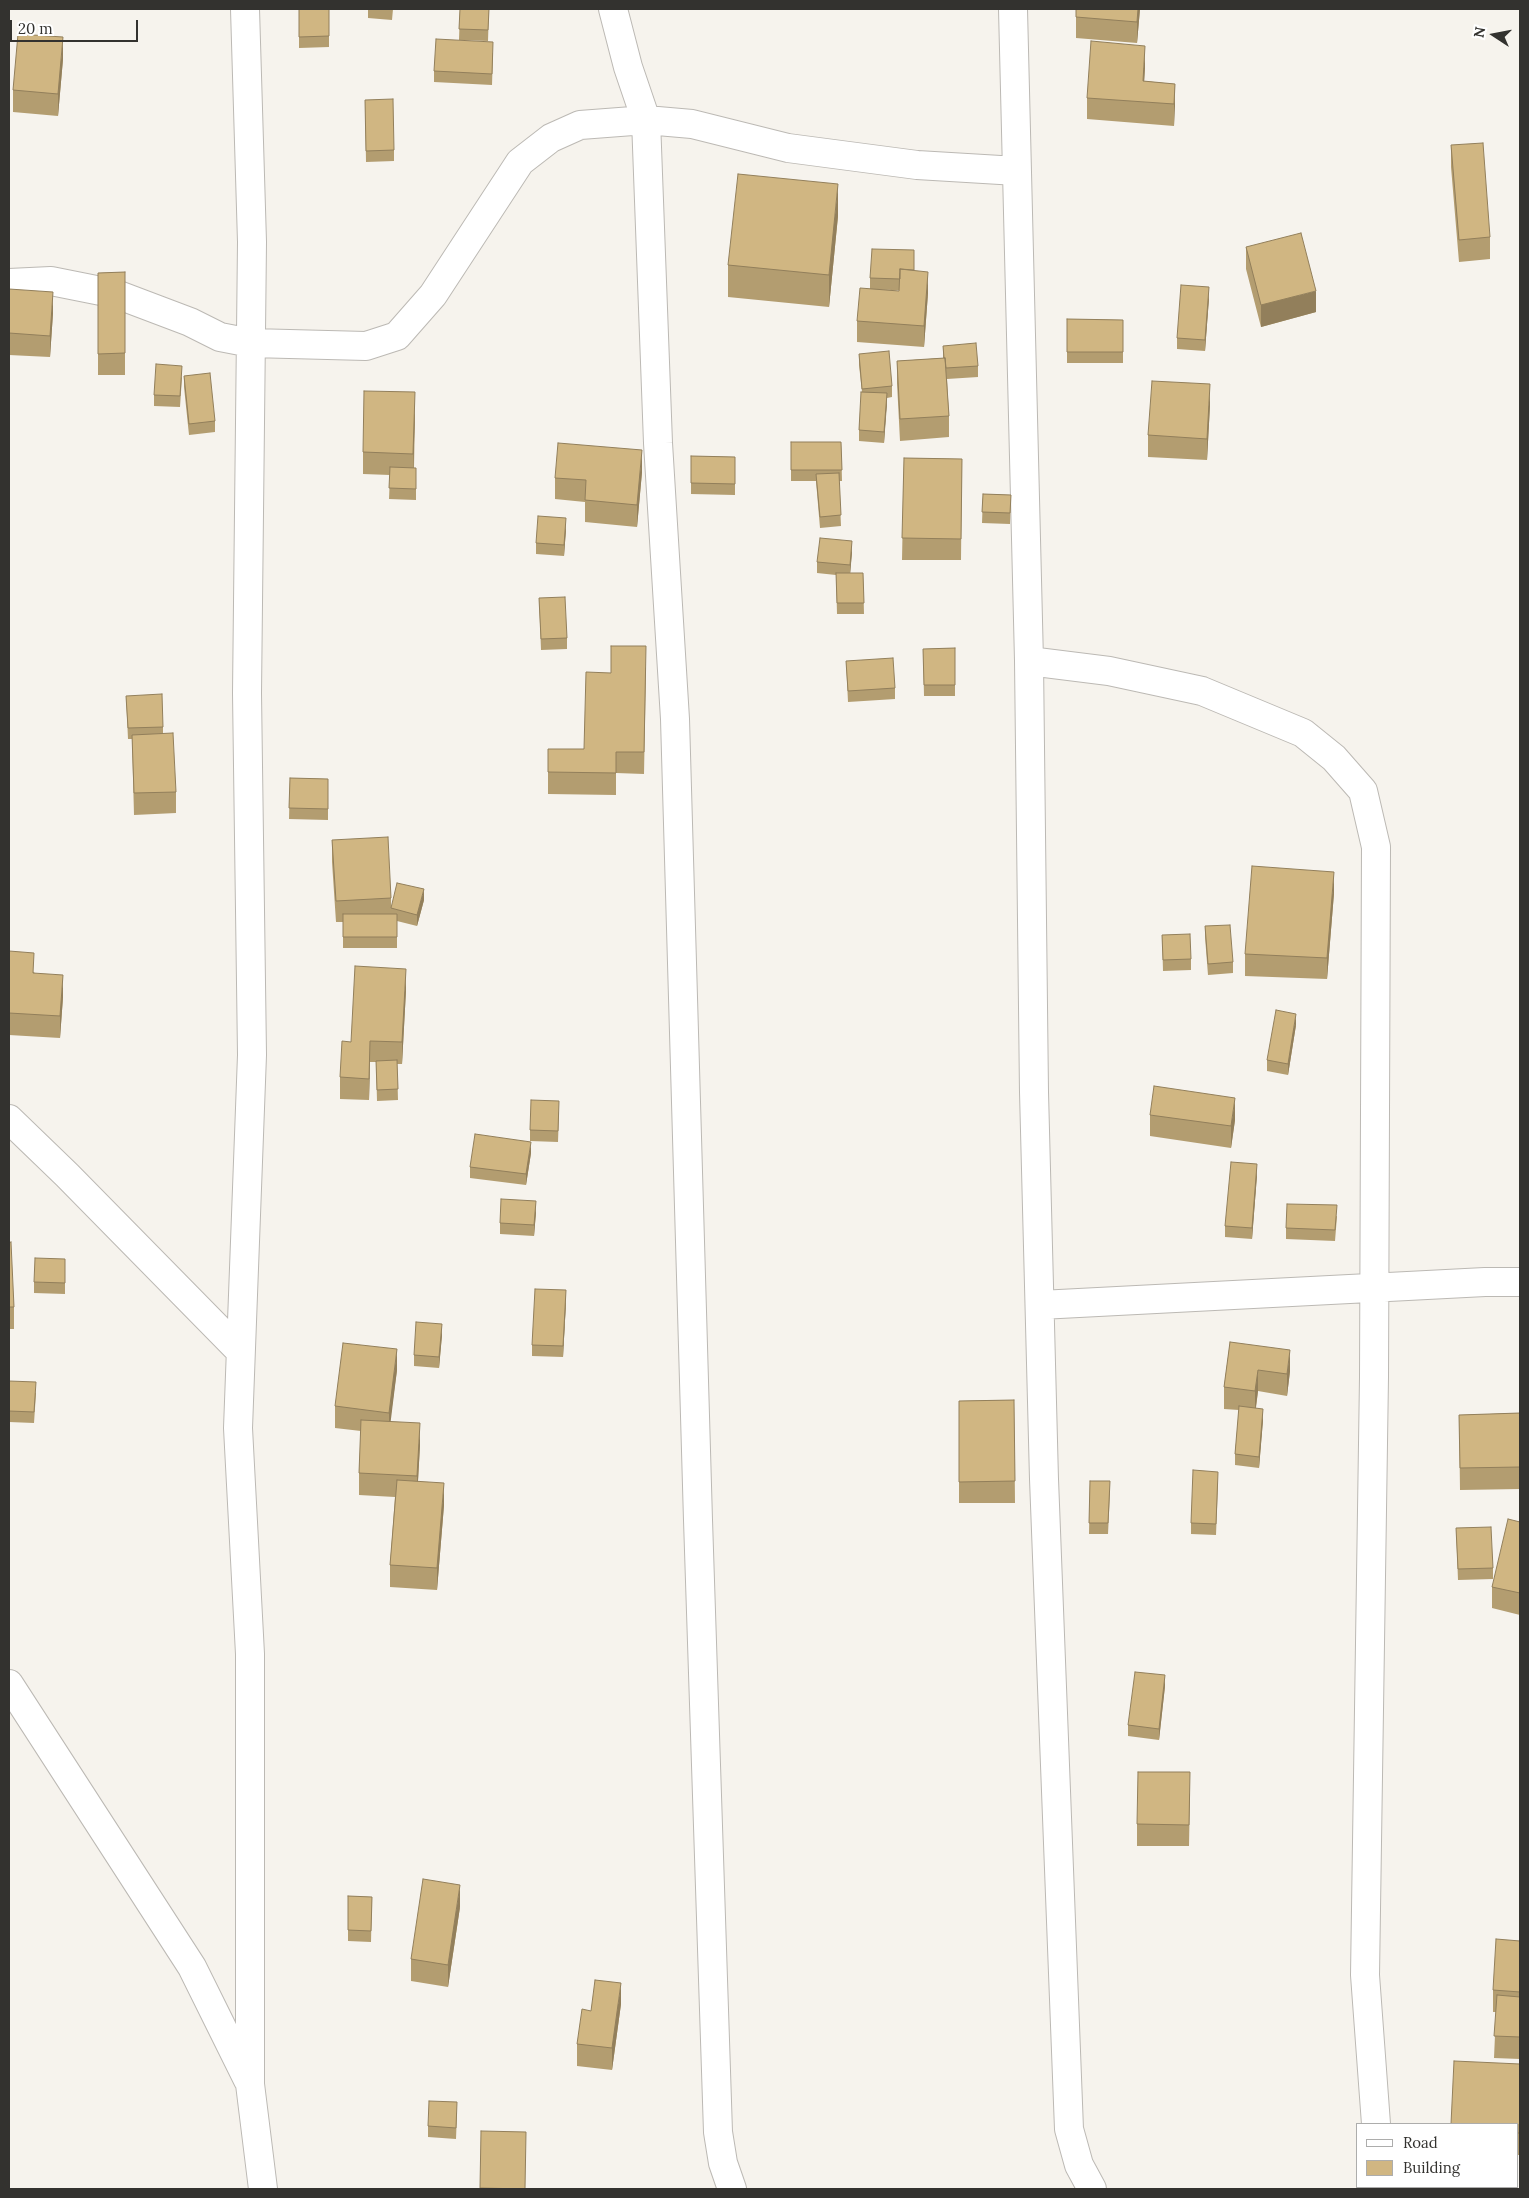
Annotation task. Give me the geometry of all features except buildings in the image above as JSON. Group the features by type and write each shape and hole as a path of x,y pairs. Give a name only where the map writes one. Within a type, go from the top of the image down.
{"street":[{"path":"245,9 252,242 247,693 252,1055 238,1428 250,1654 250,2084 263,2189"},
{"path":"613,9 628,67 646,120 658,443 675,719 718,2132 723,2163 732,2189"},
{"path":"1013,9 1029,661 1034,1092 1044,1480 1069,2129 1080,2165 1092,2189"},
{"path":"9,283 50,281 116,294 190,322 220,337 250,344 366,346 397,336 433,295 520,162 551,138 580,125 646,120 692,124 788,148 917,165 1017,170"},
{"path":"1029,661 1109,671 1202,691 1303,733 1334,758 1363,791 1376,846 1374,1288 1365,1975 1376,2123"},
{"path":"9,1119 67,1174 240,1351"},
{"path":"1040,1305 1485,1282 1520,1282"},
{"path":"9,1684 192,1967 250,2084"}]}
